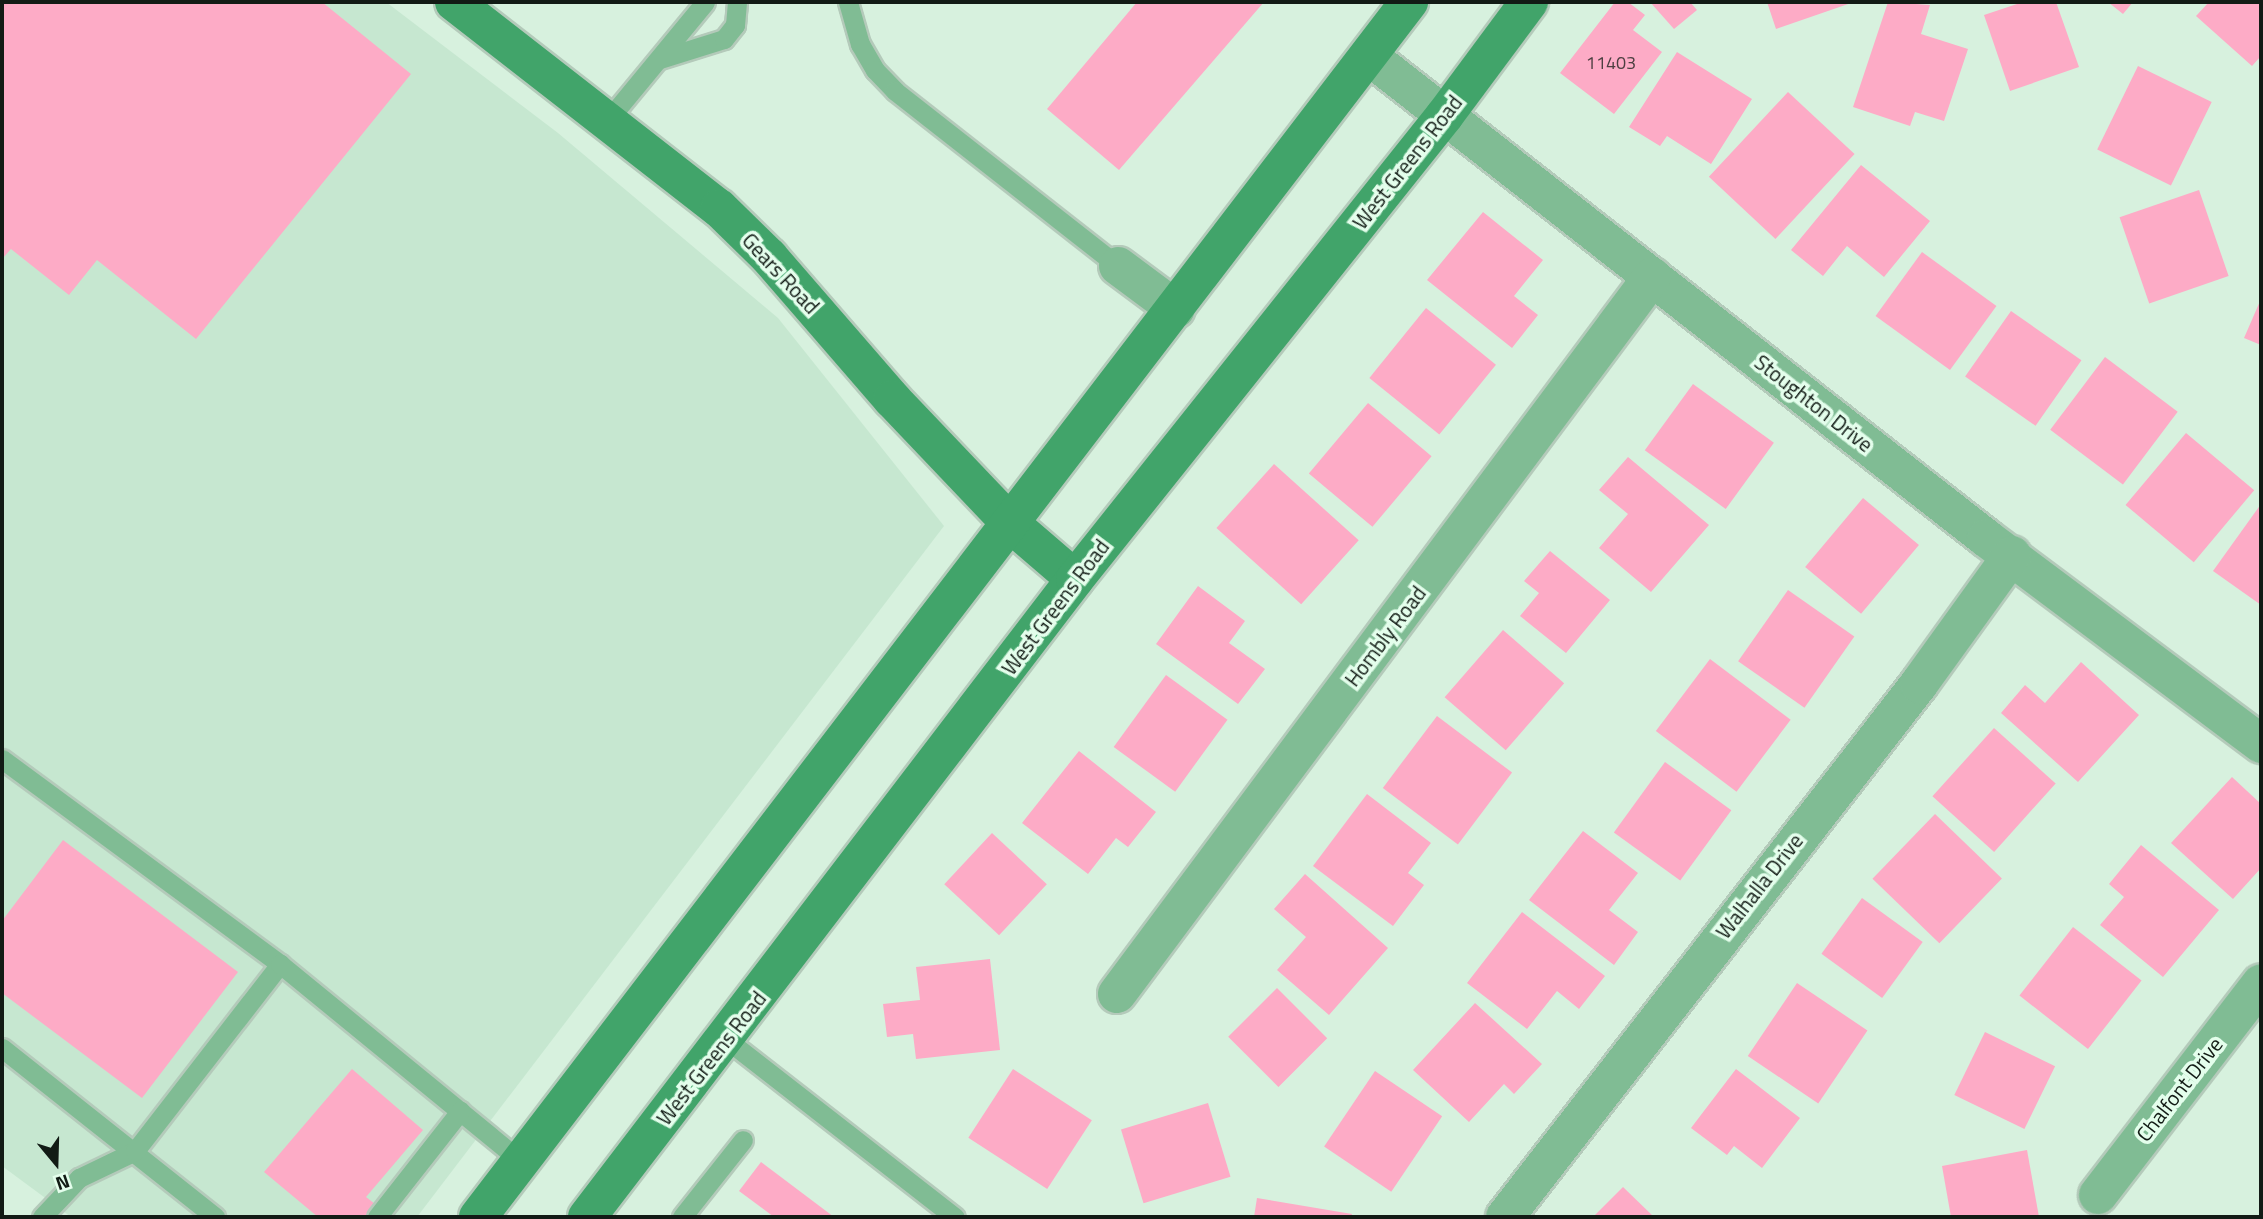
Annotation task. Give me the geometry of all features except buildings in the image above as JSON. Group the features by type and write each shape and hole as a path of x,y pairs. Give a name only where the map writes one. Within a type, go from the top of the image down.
{"main road":[{"name":"Gears Road","path":"454,2 719,208 769,257 892,399 1011,524 1075,579"},
{"path":"478,1217 1177,309 1409,2"},
{"name":"West Greens Road","path":"587,1217 726,1039 1075,579 1445,115 1529,2"}],"street":[{"name":"Stoughton Drive","path":"1370,57 2012,555 2261,744"},
{"path":"1118,266 1177,309"},
{"name":"Hombly Road","path":"1117,994 1652,277"},
{"name":"Walhalla Drive","path":"1506,1217 1919,684 2012,555"},
{"name":"Chalfont Drive","path":"2098,1195 2261,984"}],"lane":[{"path":"607,121 705,2"},
{"path":"660,59 724,39 735,25 737,2"},
{"path":"848,2 860,44 875,70 895,91 1118,266"},
{"path":"2,759 280,964 522,1161"},
{"path":"42,1217 79,1178 135,1151 280,964"},
{"path":"726,1039 955,1217"},
{"path":"2,1048 215,1217"},
{"path":"377,1217 460,1111"},
{"path":"682,1217 743,1140"}],"shaded area":[{"path":"2,2 386,2 558,133 778,318 944,526 417,1217 71,1217 2,1166"}]}
